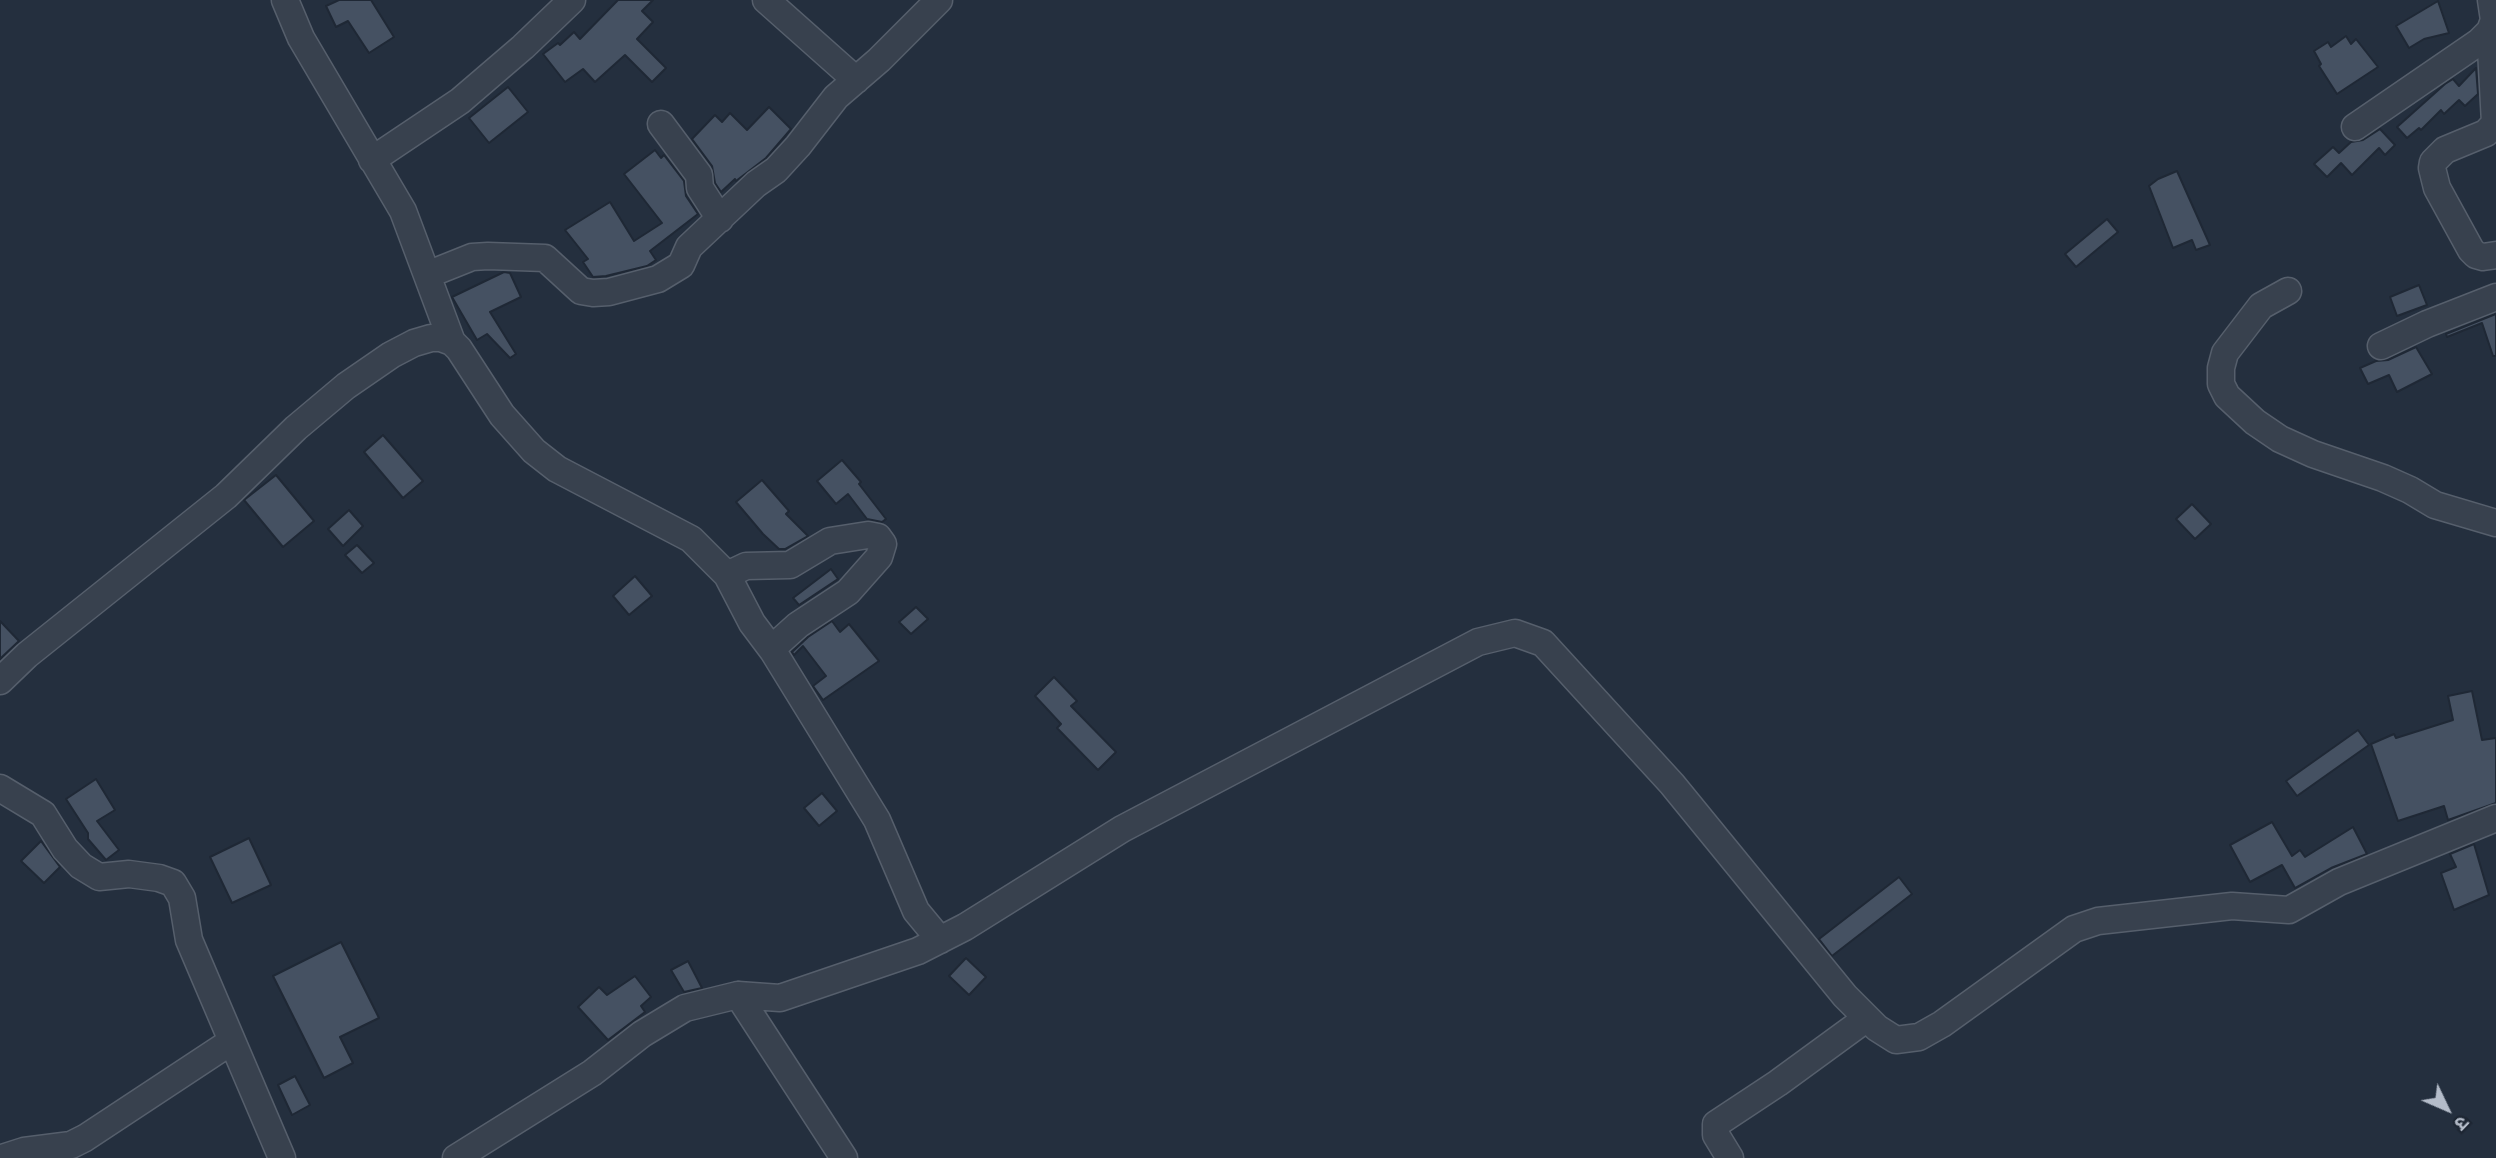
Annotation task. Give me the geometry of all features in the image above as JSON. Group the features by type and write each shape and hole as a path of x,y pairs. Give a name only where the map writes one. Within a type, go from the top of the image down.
{"street":[{"path":"285,0 301,38 402,211 452,341 502,415 534,451 557,469 691,539 727,575 752,623 773,651 877,820 916,911 940,940"},
{"path":"372,160 460,101 572,0"},
{"path":"766,0 856,80"},
{"path":"427,275 472,257 545,258 581,290 593,293 609,292 658,279 681,265 689,247 756,184 776,170 836,96 939,0"},
{"path":"2491,0 2494,20 2490,31 2495,123 2486,133 2445,150 2432,162 2432,169 2437,188 2470,250 2483,257 2496,254"},
{"path":"2355,127 2490,31"},
{"path":"661,124 699,175 700,188 720,219"},
{"path":"2288,291 2261,306 2225,353 2221,384 2227,396 2255,422 2280,439 2313,454 2383,478 2435,505 2496,523"},
{"path":"2381,346 2427,324 2496,297"},
{"path":"0,681 27,654 226,496 296,428 346,386 391,355 414,343 431,338 452,341"},
{"path":"727,575 746,566 790,565 830,541 867,535 878,537 883,544 879,557 848,592 798,625 773,651"},
{"path":"456,1158 592,1073 642,1034 685,1008 738,995 780,998 918,951 965,927 1122,829 1478,642 1515,633 1543,643 1672,785 1845,996 1877,1028 1896,1040 1919,1037 1942,1024 2074,929 2098,921 2232,906 2289,910 2339,882 2496,818"},
{"path":"0,788 43,814 65,849 81,866 99,877 129,874 173,883 182,898 189,940 282,1158"},
{"path":"738,995 844,1158"},
{"path":"1730,1158 1716,1135 1716,1124 1867,1018"},
{"path":"2,1158 71,1145 85,1139 232,1041"}],"building":[{"path":"339,0 371,0 394,37 369,53 348,21 336,27 326,6"},
{"path":"618,0 653,0 642,11 653,22 637,39 666,68 652,82 625,55 595,82 583,69 565,82 543,54 558,43 560,45 574,32 580,39"},
{"path":"2438,1 2449,33 2424,39 2409,48 2396,26"},
{"path":"2346,36 2351,44 2356,39 2378,67 2337,94 2319,66 2321,64 2314,51 2328,42 2331,47"},
{"path":"2476,68 2478,94 2465,106 2459,100 2444,114 2441,110 2421,130 2419,128 2407,138 2397,127 2445,84 2453,79 2459,86"},
{"path":"508,87 528,112 489,143 469,118"},
{"path":"769,107 791,129 766,158 721,192 715,183 712,166 692,139 715,115 722,122 730,113 747,130"},
{"path":"2380,129 2395,145 2385,155 2379,148 2352,175 2341,163 2327,177 2314,164 2333,147 2339,153 2351,142 2363,140"},
{"path":"655,150 661,158 664,155 684,181 686,196 698,214 650,251 656,260 647,266 593,277 583,262 588,259 565,230 610,202 634,241 662,223 624,174"},
{"path":"2177,171 2210,245 2196,250 2192,240 2173,248 2149,186"},
{"path":"2107,219 2118,232 2076,267 2065,254"},
{"path":"504,272 510,273 521,297 490,312 516,354 510,358 487,334 477,340 452,297"},
{"path":"2419,285 2427,305 2397,316 2390,297"},
{"path":"2496,314 2496,356 2493,356 2482,323 2447,337 2446,334"},
{"path":"2416,347 2432,374 2397,392 2389,375 2368,384 2360,368 2376,361 2388,360"},
{"path":"383,435 423,481 403,498 364,452"},
{"path":"842,460 886,519 882,522 867,519 848,494 836,504 817,481"},
{"path":"276,475 314,521 283,547 244,500"},
{"path":"762,480 789,511 786,514 808,536 785,549 779,549 763,534 736,502"},
{"path":"2192,504 2211,524 2195,539 2176,519"},
{"path":"349,510 363,526 343,546 328,529"},
{"path":"357,545 374,563 362,573 345,555"},
{"path":"831,569 838,579 799,605 793,598"},
{"path":"635,576 652,596 629,615 613,596"},
{"path":"916,607 928,619 911,634 899,622"},
{"path":"0,621 19,641 0,659"},
{"path":"832,621 840,632 849,624 879,661 823,700 813,686 826,676 803,646 794,655 792,652"},
{"path":"1054,677 1077,701 1071,706 1116,752 1098,770 1057,728 1061,724 1035,696"},
{"path":"2472,691 2482,740 2496,738 2496,803 2448,820 2444,806 2398,821 2371,744 2394,734 2396,738 2453,720 2448,696"},
{"path":"2358,730 2369,745 2297,796 2286,781"},
{"path":"96,779 115,810 97,821 119,850 106,860 88,839 88,833 66,799"},
{"path":"822,793 837,811 819,826 804,808"},
{"path":"2272,822 2292,856 2300,850 2305,857 2353,827 2367,854 2331,868 2295,888 2282,865 2250,882 2230,845"},
{"path":"249,838 271,885 232,903 210,857"},
{"path":"41,841 60,867 44,883 21,861"},
{"path":"2474,844 2489,895 2454,910 2441,873 2456,867 2450,854"},
{"path":"1899,877 1912,894 1832,956 1819,939"},
{"path":"341,942 379,1018 340,1037 353,1063 324,1078 273,976"},
{"path":"966,958 986,977 969,995 949,976"},
{"path":"688,961 702,988 684,992 671,970"},
{"path":"635,976 651,997 641,1006 645,1012 608,1040 578,1007 599,987 607,995"},
{"path":"295,1076 310,1105 292,1115 278,1085"}]}
